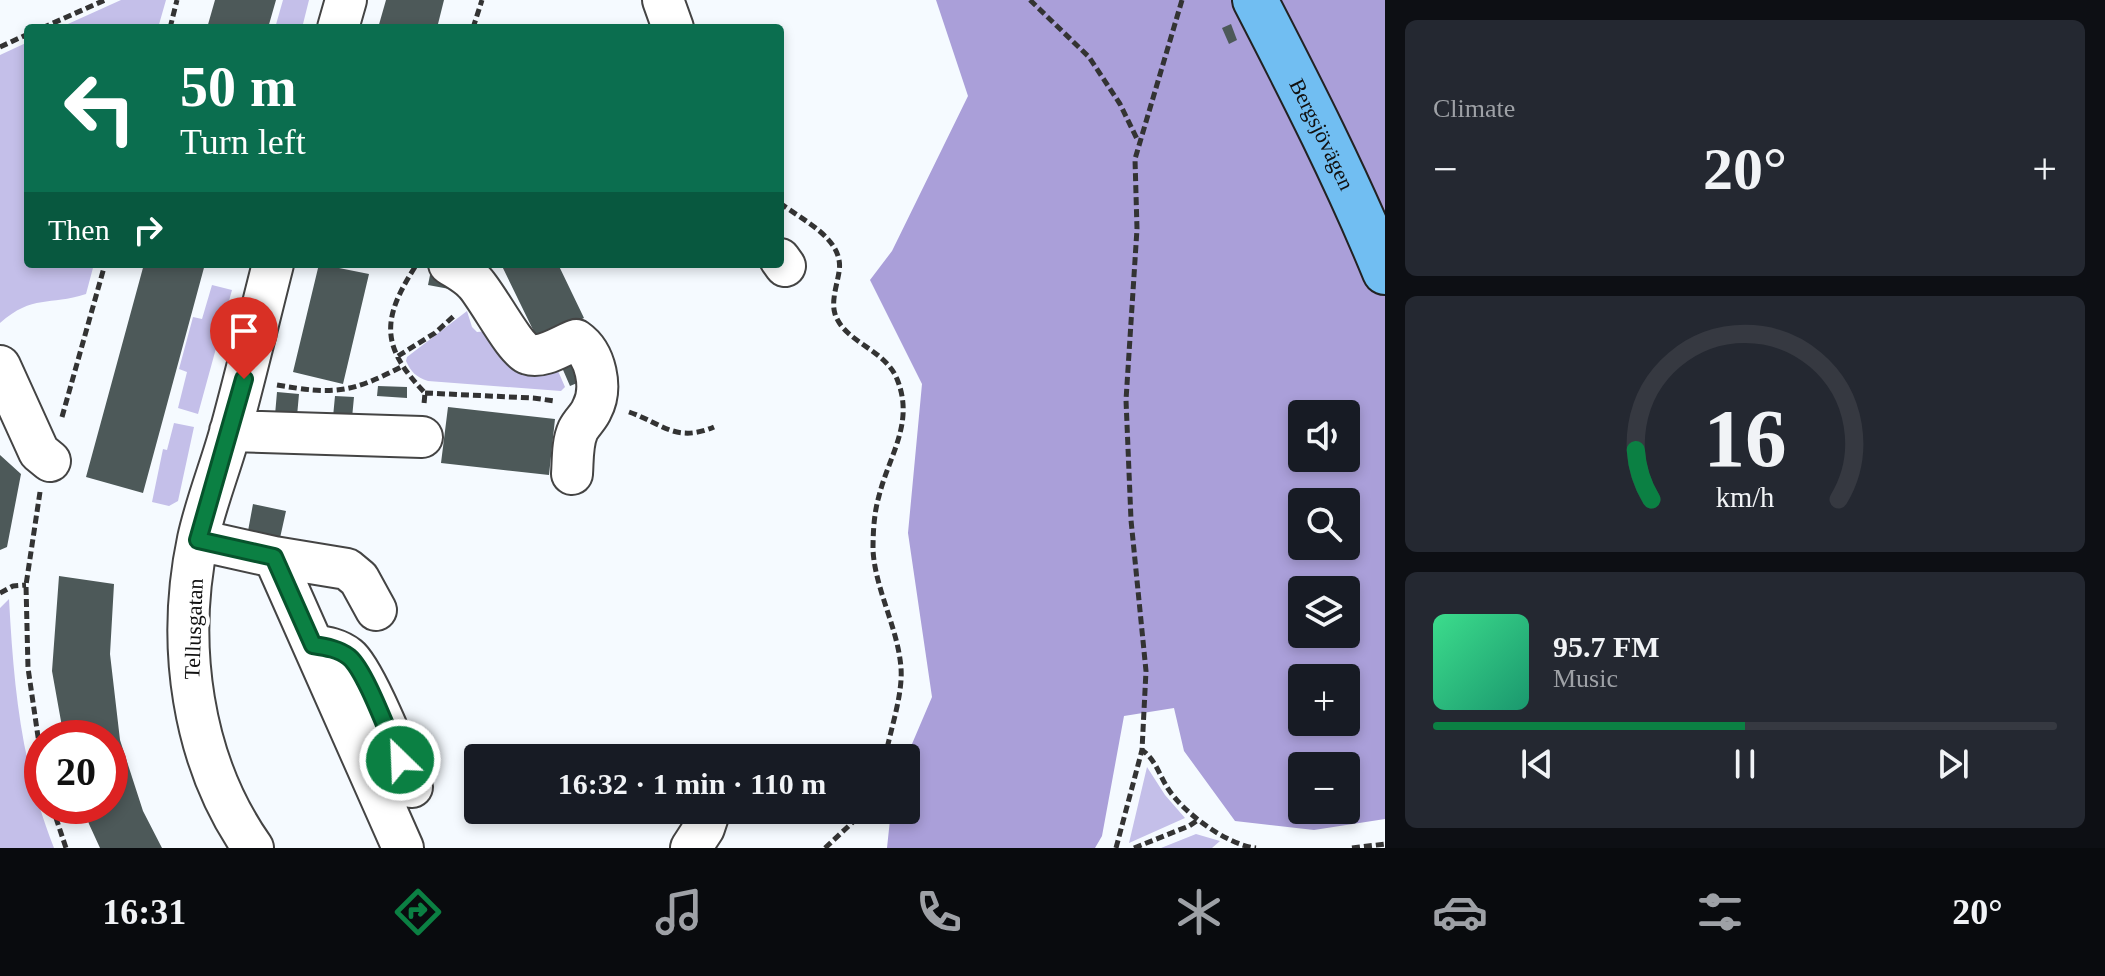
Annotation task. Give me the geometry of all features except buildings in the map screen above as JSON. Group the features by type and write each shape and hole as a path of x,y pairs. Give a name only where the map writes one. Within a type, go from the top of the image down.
{"main road":[{"name":"Bergsjövägen","path":"1255,0 1361,214 1385,272"}],"street":[{"path":"339,24 346,0"},
{"path":"663,0 672,24"},
{"name":"Tellusgatan","path":"253,848 224,796 203,741 191,693 188,655 198,540 272,268"},
{"path":"455,268 473,280 517,346 527,354 540,355 576,340 583,345 598,377 594,407 579,428 575,440 572,474"},
{"path":"0,366 39,452 50,461"},
{"path":"230,431 422,437"},
{"path":"198,540 347,569 359,579 376,610"},
{"path":"274,557 403,848"},
{"path":"313,645 334,649 351,658 412,787"},
{"path":"691,848 705,824"}],"path":[{"path":"51,24 105,0"},
{"path":"171,24 177,0"},
{"path":"474,24 482,0"},
{"path":"1030,0 1089,57 1120,104 1138,142"},
{"path":"1116,848 1127,816 1142,750 1146,671 1131,520 1126,400 1137,229 1135,159 1182,0"},
{"path":"0,47 24,36"},
{"path":"784,206 827,235 840,265 834,301 836,316 847,331 876,352 890,367 903,402 900,441 879,495 873,539 876,568 897,639 902,669 888,744"},
{"path":"36,720 28,668 26,585 38,499 104,268"},
{"path":"415,268 390,314 391,339 405,372 425,393 422,437"},
{"path":"398,356 435,333 481,290"},
{"path":"244,379 298,389 342,391 367,385 403,366"},
{"path":"0,593 13,586 26,585"},
{"path":"1142,750 1150,755 1169,790 1198,820 1242,847 1256,848"},
{"path":"1134,848 1198,820"},
{"path":"58,824 66,848"},
{"path":"825,848 851,824"},
{"path":"1352,848 1385,844"}],"shaded area":[{"path":"121,0 166,0 159,24 68,24"},
{"path":"283,0 309,0 303,24 276,24"},
{"path":"936,0 1385,0 1385,819 1360,823 1360,752 1288,752 1288,824 1353,824 1314,830 1235,821 1184,751 1174,708 1124,716 1102,836 1095,848 887,848 890,824 920,824 920,744 912,744 932,697 908,533 922,384 870,280 892,251 968,96"},
{"path":"24,44 24,268 93,268 86,294 32,304 0,323 0,55"},
{"path":"212,285 232,290 198,414 178,408 187,372 179,369 193,317 202,319"},
{"path":"467,311 477,332 489,331 552,357 565,387 561,391 428,381 417,376 408,365 407,357"},
{"path":"174,423 194,427 178,501 169,506 152,502 163,449 167,450"},
{"path":"9,599 24,741 24,824 45,824 54,848 0,848 0,608"},
{"path":"1147,767 1185,818 1129,843"},
{"path":"1196,834 1220,841 1212,848 1161,848"}],"route":[{"path":"244,379 198,540 274,557 313,645 334,649 351,658 400,760"}]}
